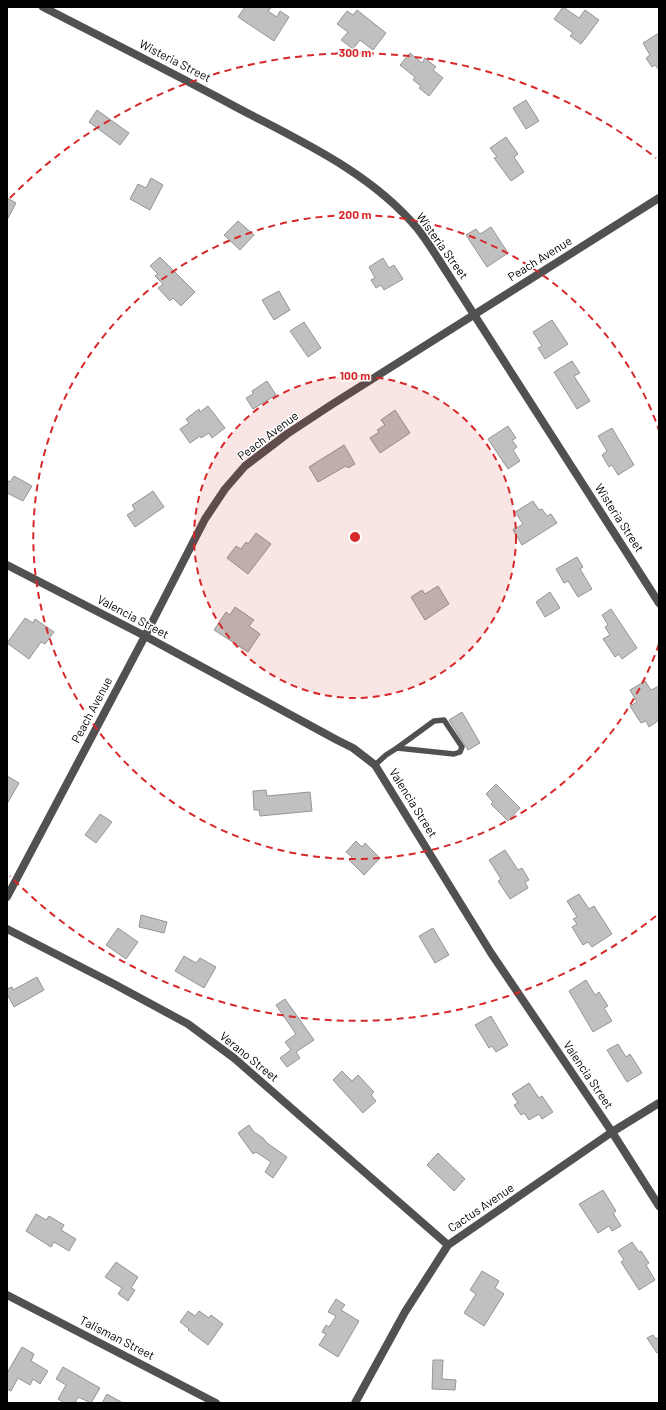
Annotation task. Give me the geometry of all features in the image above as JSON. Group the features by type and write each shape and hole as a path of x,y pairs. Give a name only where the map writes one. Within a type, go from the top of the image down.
{"street":[{"name":"Wisteria Street","path":"43,7 198,86 321,152 369,183 391,202 417,228 659,603"},
{"name":"Peach Avenue","path":"7,897 205,519 225,489 245,466 287,434 331,405 659,198"},
{"name":"Valencia Street","path":"7,565 145,636 353,748 375,765 491,953 612,1132 659,1206"},
{"name":"Verano Street","path":"7,930 114,984 188,1024 234,1058 448,1245"},
{"name":"Cactus Avenue","path":"355,1403 405,1312 448,1245 612,1132 659,1103"},
{"name":"Talisman Street","path":"7,1295 216,1403"}],"lane":[{"path":"375,765 386,754 397,748 434,720 444,720 462,747 460,752 454,754 397,748"}],"building":[{"path":"245,7 269,7 271,8 268,11 277,17 280,11 289,17 274,41 238,17"},
{"path":"563,7 579,18 585,10 599,20 581,44 570,36 573,33 554,19"},
{"path":"357,10 386,33 373,50 360,40 353,49 341,40 348,32 337,24 347,11 353,15"},
{"path":"659,33 659,70 655,65 652,67 646,58 650,55 643,43"},
{"path":"410,53 422,63 425,58 436,67 433,70 443,78 429,96 419,88 421,86 413,80 415,77 400,65"},
{"path":"526,100 539,121 526,129 513,108"},
{"path":"97,110 129,133 120,145 89,122"},
{"path":"506,137 518,154 514,157 524,172 511,181 494,158 497,157 490,148"},
{"path":"151,178 163,185 150,210 130,199 138,184 146,188"},
{"path":"7,198 16,203 7,220"},
{"path":"238,221 254,235 240,250 224,235"},
{"path":"491,227 508,253 487,267 466,235 476,229 480,234"},
{"path":"160,257 195,292 181,306 173,298 170,301 158,288 163,284 155,276 158,274 150,266"},
{"path":"383,258 389,268 394,265 403,279 384,290 381,285 376,288 371,280 375,278 369,267"},
{"path":"279,291 290,310 274,320 262,300"},
{"path":"552,320 568,344 545,359 538,348 542,346 533,332"},
{"path":"304,322 321,348 308,357 290,331"},
{"path":"572,361 580,373 574,376 590,401 577,409 554,372"},
{"path":"267,381 276,395 253,409 246,398 253,394 252,391"},
{"path":"208,406 225,428 212,438 209,433 201,438 200,436 190,443 180,429 189,423 186,419 199,409 200,412"},
{"path":"395,410 410,433 380,453 370,438 379,432 377,430 385,425 381,420"},
{"path":"508,426 516,438 512,440 517,447 513,450 520,461 508,469 488,439"},
{"path":"612,428 634,465 618,475 612,465 609,467 602,455 607,451 598,436"},
{"path":"344,445 355,464 348,468 346,466 318,482 309,467"},
{"path":"14,476 32,486 23,501 7,493 7,480 10,482"},
{"path":"153,491 164,507 135,527 127,515 135,510 132,505"},
{"path":"533,501 539,510 542,509 547,516 551,514 557,523 522,545 513,530 523,524 515,512"},
{"path":"256,533 271,544 248,574 227,558 236,546 241,549 246,542 248,544"},
{"path":"577,557 583,567 580,569 592,589 578,597 568,581 564,583 556,569"},
{"path":"438,586 449,604 425,620 411,597 422,590 425,594"},
{"path":"550,592 560,608 545,617 536,602"},
{"path":"235,607 254,620 249,626 260,634 248,652 214,630 226,612 230,615"},
{"path":"611,609 637,648 622,659 619,654 615,657 603,639 610,635 605,627 608,625 602,615"},
{"path":"25,618 33,623 35,619 54,632 45,644 41,642 29,659 7,643"},
{"path":"645,681 651,690 659,686 659,720 649,727 646,721 641,723 630,706 637,702 630,690"},
{"path":"462,712 480,743 468,750 449,720"},
{"path":"7,776 19,783 7,804"},
{"path":"496,784 520,808 508,821 491,804 493,802 486,794"},
{"path":"266,790 267,796 310,792 312,811 260,816 259,810 254,810 253,791"},
{"path":"100,814 112,822 96,843 85,835"},
{"path":"356,841 362,847 365,843 380,858 364,875 349,860 352,857 346,852"},
{"path":"505,850 518,870 522,868 529,880 525,882 528,888 510,899 498,881 501,879 489,860"},
{"path":"579,894 589,909 594,906 612,934 592,947 588,942 583,945 572,927 577,924 573,919 577,917 567,901"},
{"path":"141,915 167,922 164,933 139,927"},
{"path":"118,928 138,942 126,959 106,945"},
{"path":"433,928 449,955 435,963 419,936"},
{"path":"184,956 196,963 200,958 216,967 204,988 175,971"},
{"path":"37,977 44,990 14,1007 7,994 7,989 12,987 13,990"},
{"path":"586,980 595,995 599,992 608,1006 604,1008 612,1021 593,1032 569,991"},
{"path":"285,999 314,1040 296,1052 300,1058 287,1067 280,1058 291,1050 285,1042 296,1034 276,1005"},
{"path":"491,1016 508,1045 496,1052 492,1046 489,1048 475,1025"},
{"path":"618,1044 626,1057 630,1054 642,1073 627,1082 607,1050"},
{"path":"342,1071 352,1081 358,1075 374,1092 371,1095 376,1101 363,1113 333,1080"},
{"path":"529,1083 539,1098 542,1096 553,1112 542,1119 539,1114 529,1120 524,1113 521,1115 514,1105 518,1103 512,1094"},
{"path":"249,1125 254,1132 263,1138 267,1143 287,1157 273,1178 265,1172 271,1162 256,1152 253,1154 238,1133"},
{"path":"438,1153 465,1179 454,1191 427,1165"},
{"path":"603,1190 616,1211 613,1213 621,1226 612,1231 609,1226 598,1233 579,1204"},
{"path":"36,1214 46,1220 49,1216 64,1225 61,1230 76,1239 69,1251 54,1242 51,1247 26,1231"},
{"path":"632,1242 639,1252 641,1251 649,1263 646,1265 655,1280 639,1290 621,1262 624,1260 618,1251"},
{"path":"116,1262 138,1277 131,1288 135,1290 128,1301 118,1294 122,1288 105,1277"},
{"path":"482,1271 499,1281 495,1288 504,1294 484,1326 464,1313 476,1294 470,1290"},
{"path":"336,1299 345,1305 341,1310 359,1321 338,1357 319,1345 326,1334 322,1332 326,1325 329,1327 336,1316 328,1312"},
{"path":"188,1311 195,1316 199,1311 209,1318 211,1315 223,1324 208,1345 180,1322"},
{"path":"653,1335 656,1339 659,1337 659,1352 657,1353 647,1338"},
{"path":"22,1347 34,1354 31,1361 48,1371 40,1384 33,1379 30,1385 18,1378 11,1391 7,1389 7,1373"},
{"path":"433,1360 443,1360 442,1379 456,1380 455,1390 432,1389"},
{"path":"63,1367 100,1388 91,1403 78,1397 75,1403 65,1403 58,1399 66,1385 56,1379"},
{"path":"107,1394 123,1403 102,1403"}]}
